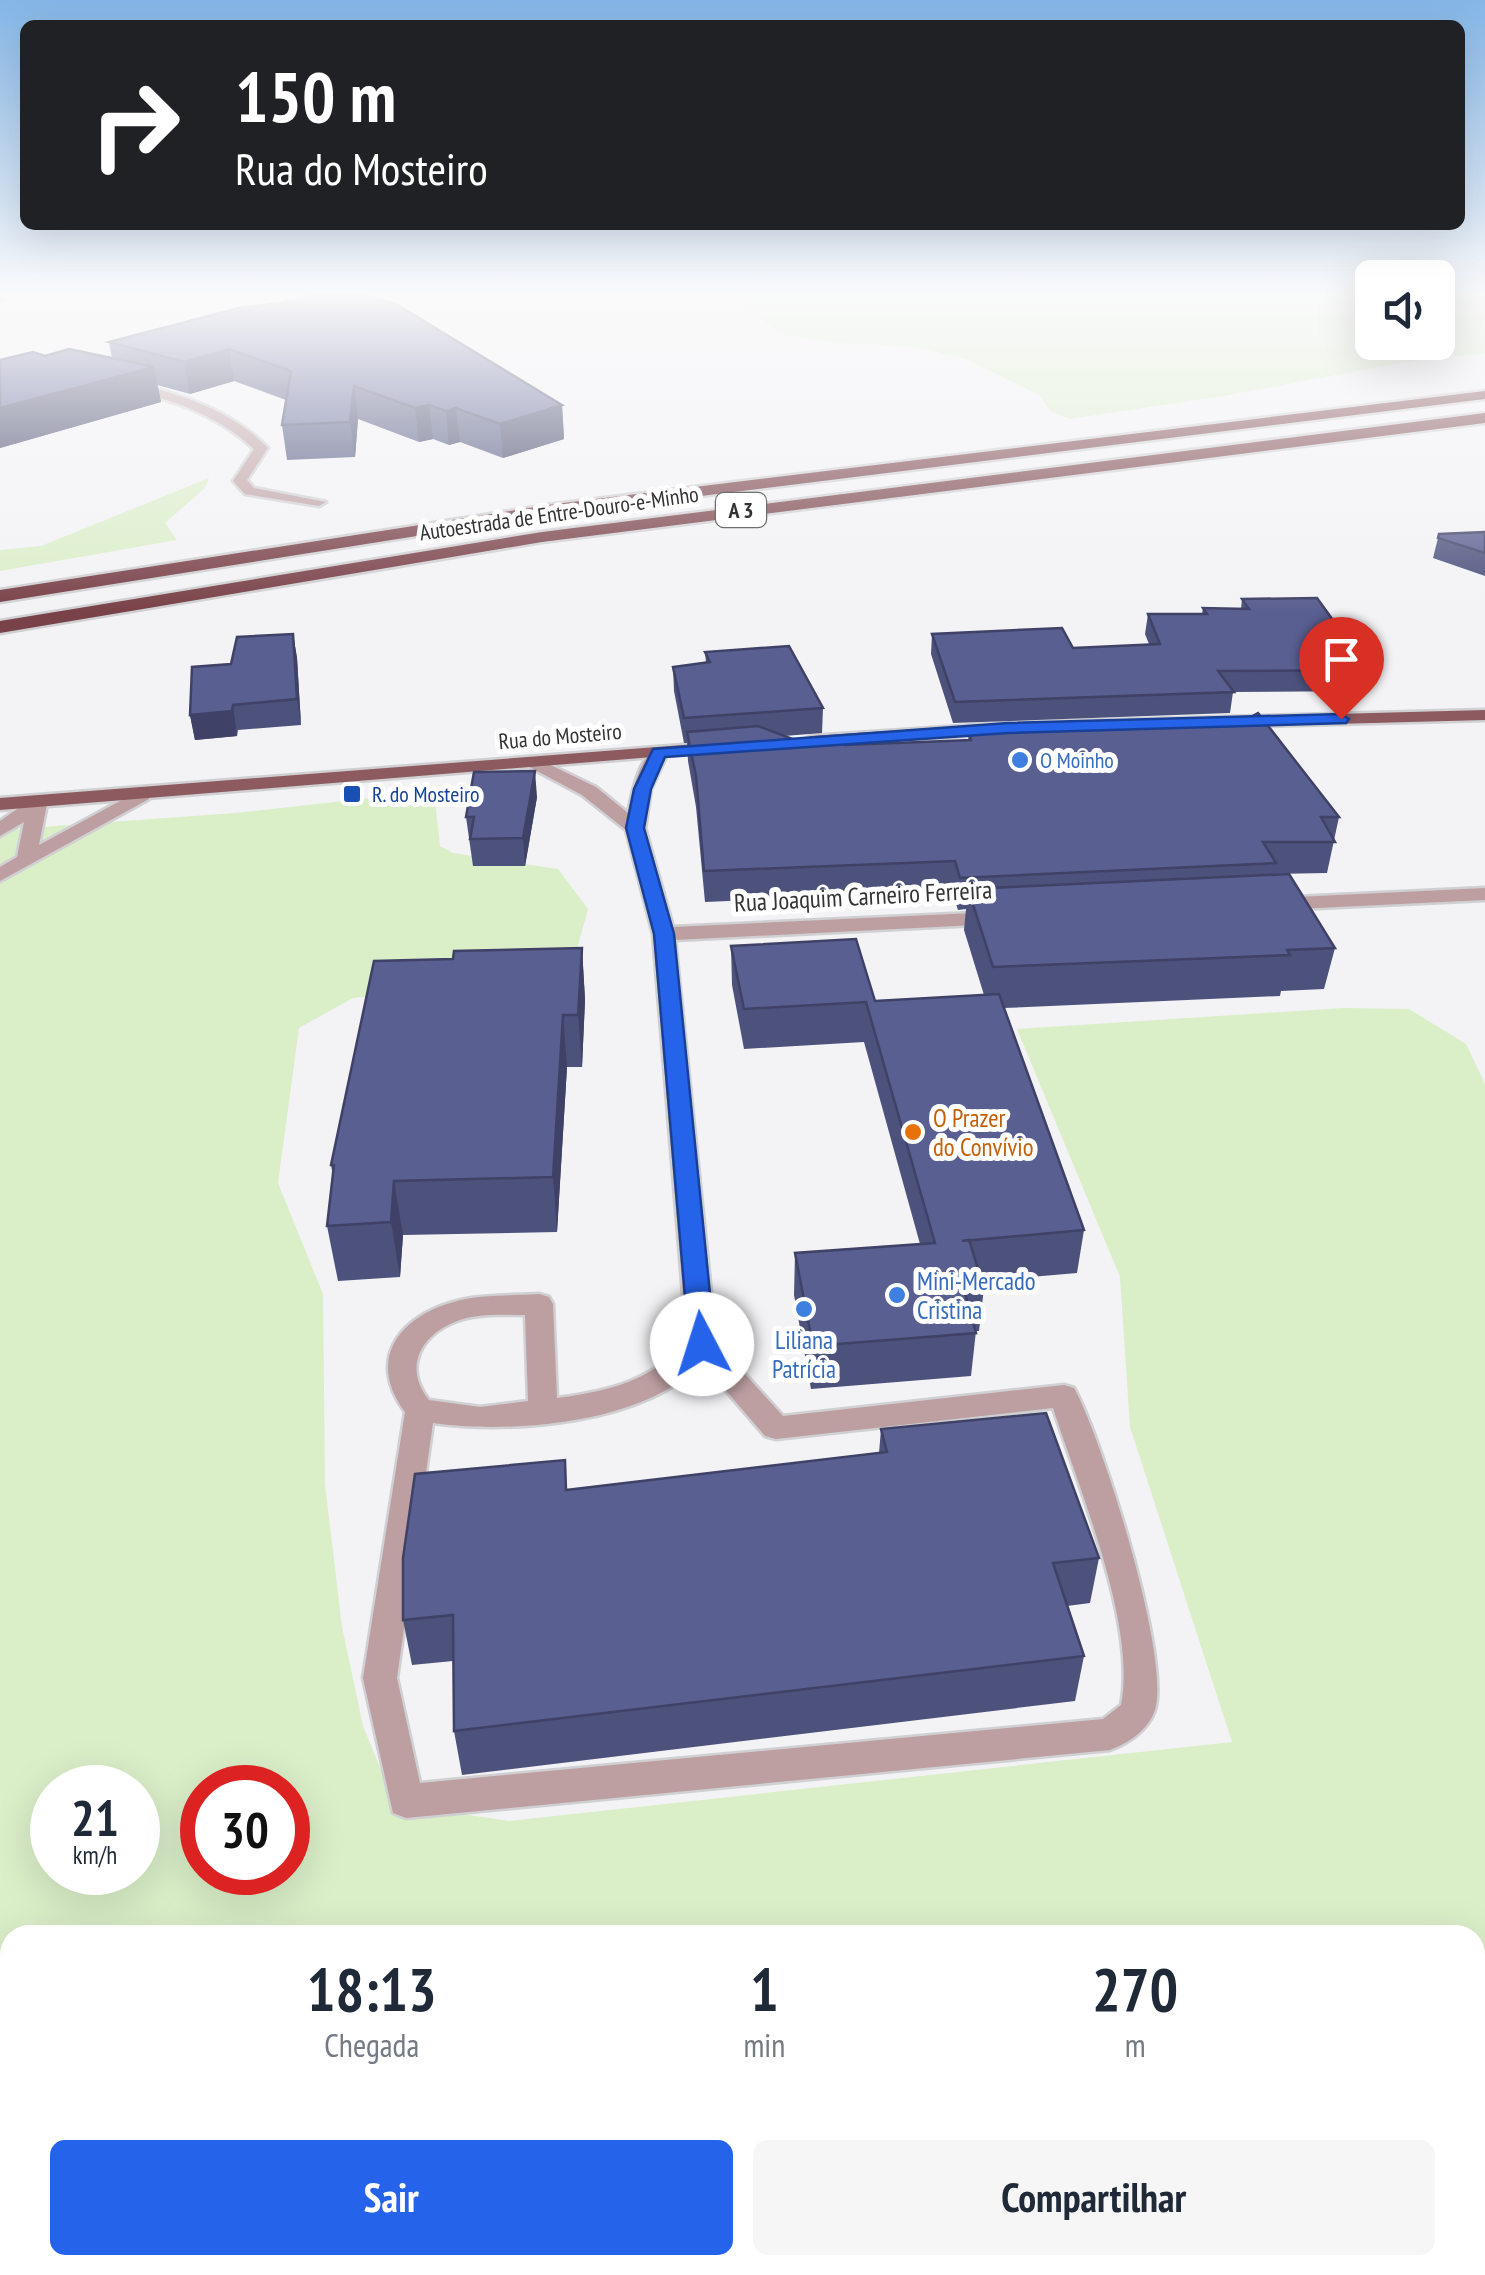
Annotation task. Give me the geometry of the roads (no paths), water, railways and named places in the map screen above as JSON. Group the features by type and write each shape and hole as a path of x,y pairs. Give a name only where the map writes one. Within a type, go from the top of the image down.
{"highway":[{"name":"Autoestrada de Entre-Douro-e-Minho","path":"0,596 344,538 592,502 1442,399"},
{"name":"Autoestrada de Entre-Douro-e-Minho","path":"0,628 559,534 1485,418"}],"main road":[{"path":"792,751 1008,728 1485,715"},
{"name":"Rua do Mosteiro","path":"0,804 142,796 750,744"}],"street":[{"path":"174,399 218,415 262,448 240,481 250,491 319,502"},
{"path":"1161,744 1238,741 1269,722"},
{"path":"792,751 910,755"},
{"path":"420,1410 380,1678 406,1801 1110,1734 1126,1724 1138,1707 1138,1648 1064,1396 776,1428 702,1344 664,934 635,828 642,789 659,752"},
{"path":"531,763 589,791 635,828"},
{"path":"0,874 142,796"},
{"path":"27,858 37,804"},
{"path":"0,830 37,804"},
{"path":"1250,906 1485,894"},
{"name":"Rua Joaquim Carneiro Ferreira","path":"664,934 1016,917"},
{"path":"543,1410 538,1304 458,1310 430,1324 411,1342 399,1365 403,1388 420,1410 480,1418 543,1410 633,1396 679,1369 702,1344"}],"place":[{"name":"O Moinho","path":"1020,760"},
{"name":"R. do Mosteiro","path":"352,794"},
{"name":"O Prazer do Convívio","path":"913,1132"},
{"name":"Mini-Mercado Cristina","path":"897,1295"},
{"name":"Liliana Patrícia","path":"804,1309"}]}
